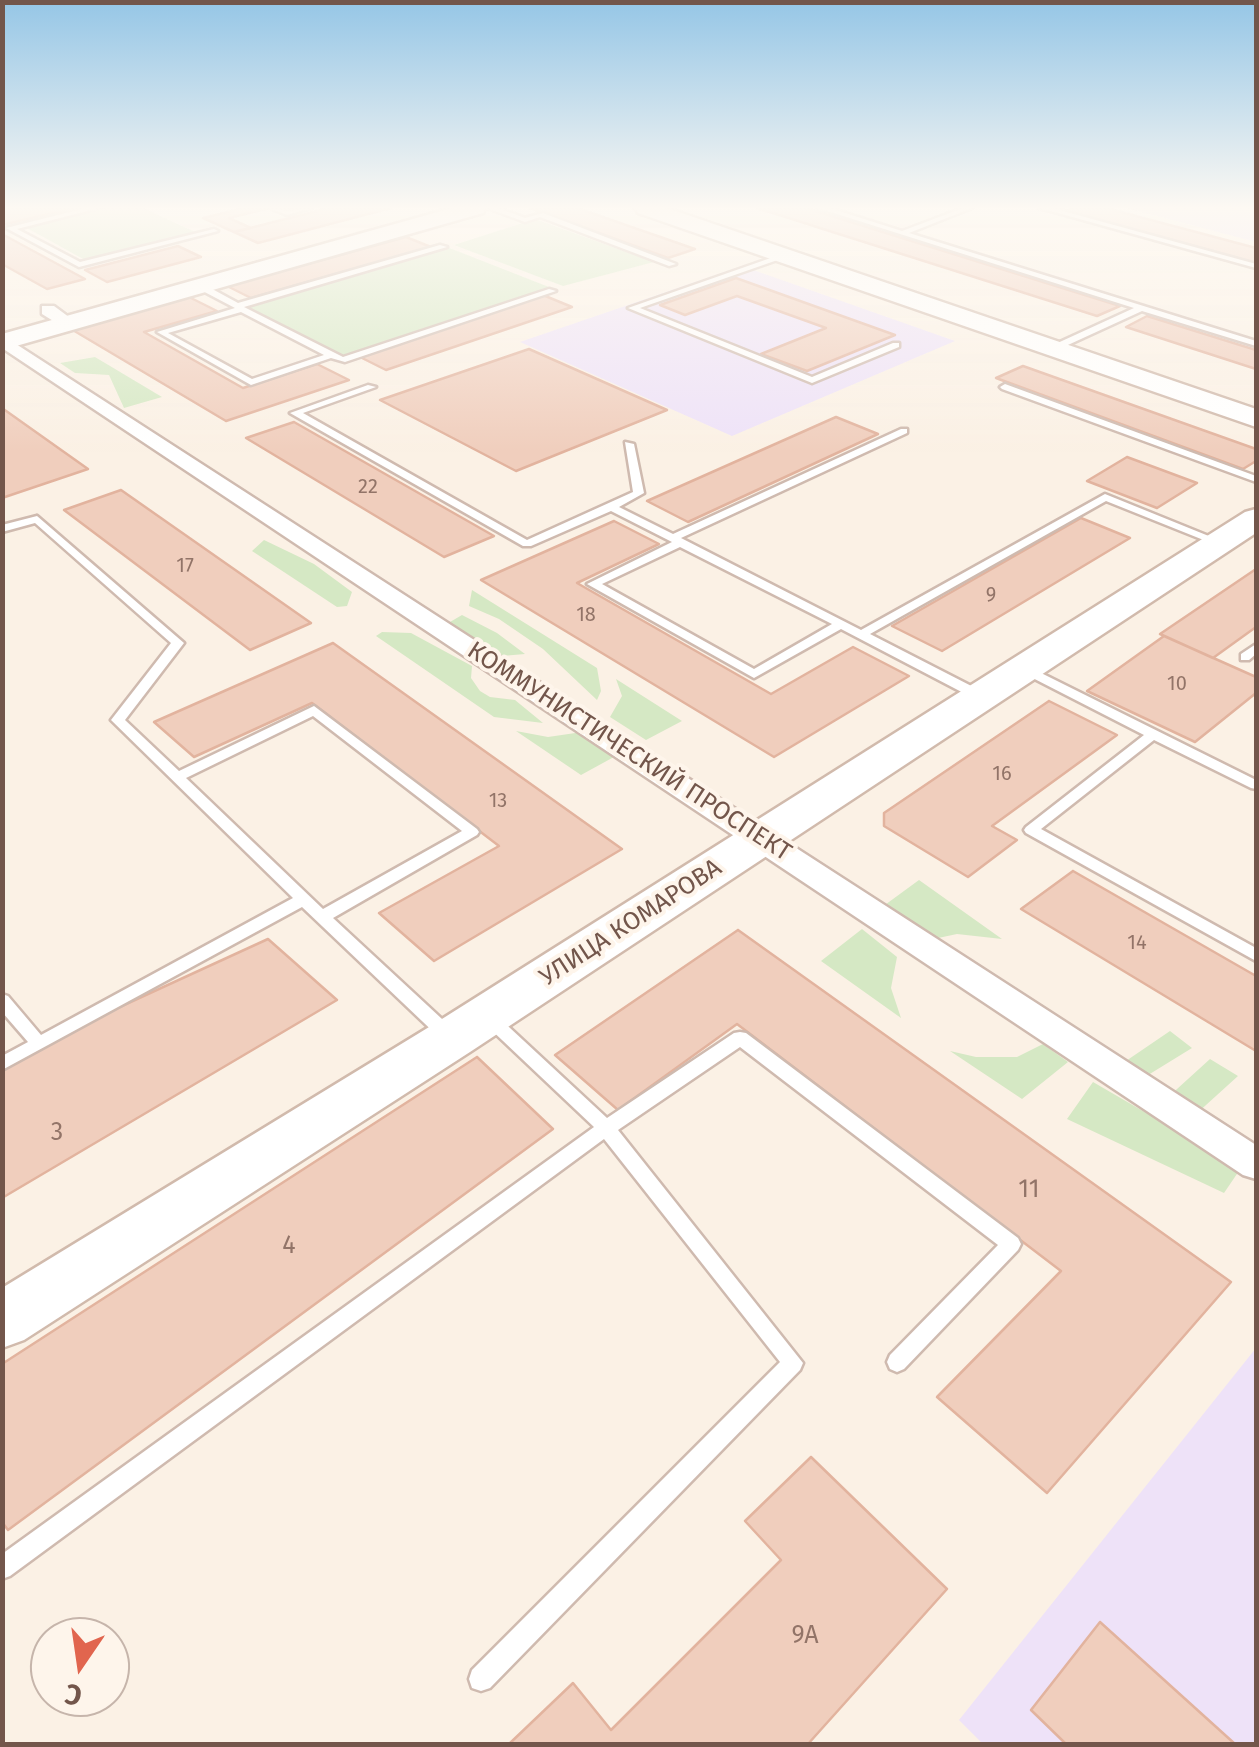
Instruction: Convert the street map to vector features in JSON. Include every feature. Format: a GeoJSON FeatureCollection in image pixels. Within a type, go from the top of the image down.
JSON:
{"type":"FeatureCollection","features":[{"type":"Feature","properties":{"kind":"street"},"geometry":{"type":"LineString","coordinates":[[3,341],[58,316],[145,290]]}},
{"type":"Feature","properties":{"kind":"street"},"geometry":{"type":"LineString","coordinates":[[2,322],[58,316],[183,290]]}},
{"type":"Feature","properties":{"kind":"street"},"geometry":{"type":"LineString","coordinates":[[884,290],[1256,418]]}},
{"type":"Feature","properties":{"kind":"street","name":"КОММУНИСТИЧЕСКИЙ ПРОСПЕКТ"},"geometry":{"type":"LineString","coordinates":[[3,341],[1256,1164]]}},
{"type":"Feature","properties":{"kind":"street","name":"УЛИЦА КОМАРОВА"},"geometry":{"type":"LineString","coordinates":[[2,1321],[469,1027],[1238,531]]}},
{"type":"Feature","properties":{"kind":"lane"},"geometry":{"type":"LineString","coordinates":[[207,290],[342,360],[552,291]]}},
{"type":"Feature","properties":{"kind":"lane"},"geometry":{"type":"LineString","coordinates":[[299,290],[161,332],[251,382],[332,355]]}},
{"type":"Feature","properties":{"kind":"lane"},"geometry":{"type":"LineString","coordinates":[[687,290],[632,308],[812,380],[896,345]]}},
{"type":"Feature","properties":{"kind":"lane"},"geometry":{"type":"LineString","coordinates":[[1082,290],[1256,344]]}},
{"type":"Feature","properties":{"kind":"lane"},"geometry":{"type":"LineString","coordinates":[[1054,348],[1141,308]]}},
{"type":"Feature","properties":{"kind":"lane"},"geometry":{"type":"LineString","coordinates":[[371,387],[295,413],[526,544],[638,493],[629,444]]}},
{"type":"Feature","properties":{"kind":"lane"},"geometry":{"type":"LineString","coordinates":[[1004,387],[1256,479]]}},
{"type":"Feature","properties":{"kind":"lane"},"geometry":{"type":"LineString","coordinates":[[841,624],[754,674],[593,584],[904,432]]}},
{"type":"Feature","properties":{"kind":"lane"},"geometry":{"type":"LineString","coordinates":[[862,634],[1105,498],[1238,531]]}},
{"type":"Feature","properties":{"kind":"lane"},"geometry":{"type":"LineString","coordinates":[[611,506],[980,696]]}},
{"type":"Feature","properties":{"kind":"lane"},"geometry":{"type":"LineString","coordinates":[[2,530],[38,519],[178,642],[118,720],[322,916],[606,1128],[794,1363],[481,1679]]}},
{"type":"Feature","properties":{"kind":"lane"},"geometry":{"type":"LineString","coordinates":[[1023,668],[1256,784]]}},
{"type":"Feature","properties":{"kind":"lane"},"geometry":{"type":"LineString","coordinates":[[178,777],[314,710],[472,832],[322,916]]}},
{"type":"Feature","properties":{"kind":"lane"},"geometry":{"type":"LineString","coordinates":[[1153,734],[1030,830],[1256,956]]}},
{"type":"Feature","properties":{"kind":"lane"},"geometry":{"type":"LineString","coordinates":[[2,1064],[304,899]]}},
{"type":"Feature","properties":{"kind":"lane"},"geometry":{"type":"LineString","coordinates":[[2,1000],[39,1044]]}},
{"type":"Feature","properties":{"kind":"lane"},"geometry":{"type":"LineString","coordinates":[[2,1568],[606,1128],[740,1038],[1011,1244],[897,1362]]}},
{"type":"Feature","properties":{"kind":"shaded area"},"geometry":{"type":"Polygon","coordinates":[[[673,290],[809,290],[955,341],[732,436],[520,342],[673,290]]]}},
{"type":"Feature","properties":{"kind":"shaded area"},"geometry":{"type":"Polygon","coordinates":[[[1256,1348],[1256,1744],[983,1744],[959,1720],[1256,1348]]]}},
{"type":"Feature","properties":{"kind":"green space"},"geometry":{"type":"Polygon","coordinates":[[[300,290],[552,290],[341,358],[243,306],[300,290]]]}},
{"type":"Feature","properties":{"kind":"green space"},"geometry":{"type":"Polygon","coordinates":[[[95,357],[162,397],[124,408],[109,375],[75,373],[60,363],[95,357]]]}},
{"type":"Feature","properties":{"kind":"green space"},"geometry":{"type":"Polygon","coordinates":[[[264,540],[314,564],[352,592],[347,606],[337,607],[252,551],[264,540]]]}},
{"type":"Feature","properties":{"kind":"green space"},"geometry":{"type":"Polygon","coordinates":[[[472,590],[597,668],[601,691],[597,700],[543,649],[499,619],[469,606],[472,590]]]}},
{"type":"Feature","properties":{"kind":"green space"},"geometry":{"type":"Polygon","coordinates":[[[462,615],[497,633],[525,654],[490,657],[450,622],[462,615]]]}},
{"type":"Feature","properties":{"kind":"green space"},"geometry":{"type":"Polygon","coordinates":[[[382,632],[411,633],[472,666],[471,678],[480,691],[490,697],[515,700],[543,723],[494,717],[376,636],[382,632]]]}},
{"type":"Feature","properties":{"kind":"green space"},"geometry":{"type":"Polygon","coordinates":[[[616,679],[682,721],[646,740],[610,717],[622,696],[616,679]]]}},
{"type":"Feature","properties":{"kind":"green space"},"geometry":{"type":"Polygon","coordinates":[[[516,731],[548,737],[589,731],[623,752],[581,775],[516,731]]]}},
{"type":"Feature","properties":{"kind":"green space"},"geometry":{"type":"Polygon","coordinates":[[[919,880],[1002,939],[957,934],[924,941],[878,910],[919,880]]]}},
{"type":"Feature","properties":{"kind":"green space"},"geometry":{"type":"Polygon","coordinates":[[[862,929],[897,957],[891,988],[901,1018],[821,961],[862,929]]]}},
{"type":"Feature","properties":{"kind":"green space"},"geometry":{"type":"Polygon","coordinates":[[[1170,1031],[1192,1048],[1140,1080],[1123,1063],[1170,1031]]]}},
{"type":"Feature","properties":{"kind":"green space"},"geometry":{"type":"Polygon","coordinates":[[[1043,1044],[1068,1062],[1022,1099],[950,1051],[976,1057],[1017,1057],[1043,1044]]]}},
{"type":"Feature","properties":{"kind":"green space"},"geometry":{"type":"Polygon","coordinates":[[[1210,1059],[1238,1076],[1195,1115],[1166,1099],[1210,1059]]]}},
{"type":"Feature","properties":{"kind":"green space"},"geometry":{"type":"Polygon","coordinates":[[[1093,1082],[1241,1168],[1224,1193],[1067,1119],[1093,1082]]]}},
{"type":"Feature","properties":{"kind":"building"},"geometry":{"type":"Polygon","coordinates":[[[234,290],[281,290],[251,298],[234,290]]]}},
{"type":"Feature","properties":{"kind":"building"},"geometry":{"type":"Polygon","coordinates":[[[704,290],[768,290],[895,335],[807,371],[761,354],[826,328],[737,296],[685,315],[660,305],[704,290]]]}},
{"type":"Feature","properties":{"kind":"building"},"geometry":{"type":"Polygon","coordinates":[[[1014,290],[1067,290],[1120,306],[1097,316],[1014,290]]]}},
{"type":"Feature","properties":{"kind":"building"},"geometry":{"type":"Polygon","coordinates":[[[543,295],[572,307],[386,370],[358,356],[543,295]]]}},
{"type":"Feature","properties":{"kind":"building"},"geometry":{"type":"Polygon","coordinates":[[[189,297],[217,311],[144,332],[243,388],[317,364],[349,380],[226,421],[71,329],[189,297]]]}},
{"type":"Feature","properties":{"kind":"building"},"geometry":{"type":"Polygon","coordinates":[[[1147,316],[1256,350],[1256,369],[1126,327],[1147,316]]]}},
{"type":"Feature","properties":{"kind":"building"},"geometry":{"type":"Polygon","coordinates":[[[529,349],[667,410],[516,471],[380,400],[529,349]]]}},
{"type":"Feature","properties":{"kind":"building"},"geometry":{"type":"Polygon","coordinates":[[[1023,366],[1256,449],[1256,461],[1243,469],[996,378],[1023,366]]]}},
{"type":"Feature","properties":{"kind":"building"},"geometry":{"type":"Polygon","coordinates":[[[2,408],[88,469],[2,498],[2,408]]]}},
{"type":"Feature","properties":{"kind":"building"},"geometry":{"type":"Polygon","coordinates":[[[836,417],[878,434],[688,522],[647,501],[836,417]]]}},
{"type":"Feature","properties":{"kind":"building"},"geometry":{"type":"Polygon","coordinates":[[[294,422],[494,536],[444,557],[246,438],[294,422]]]}},
{"type":"Feature","properties":{"kind":"building"},"geometry":{"type":"Polygon","coordinates":[[[1127,457],[1197,483],[1157,508],[1087,481],[1127,457]]]}},
{"type":"Feature","properties":{"kind":"building"},"geometry":{"type":"Polygon","coordinates":[[[121,490],[311,623],[250,650],[64,510],[121,490]]]}},
{"type":"Feature","properties":{"kind":"building"},"geometry":{"type":"Polygon","coordinates":[[[1081,518],[1130,538],[942,651],[892,626],[1081,518]]]}},
{"type":"Feature","properties":{"kind":"building"},"geometry":{"type":"Polygon","coordinates":[[[614,521],[659,544],[577,583],[771,694],[853,647],[909,676],[774,757],[481,580],[614,521]]]}},
{"type":"Feature","properties":{"kind":"building"},"geometry":{"type":"Polygon","coordinates":[[[1256,569],[1256,627],[1213,658],[1160,634],[1256,569]]]}},
{"type":"Feature","properties":{"kind":"building"},"geometry":{"type":"Polygon","coordinates":[[[1164,636],[1256,677],[1256,693],[1195,742],[1087,691],[1164,636]]]}},
{"type":"Feature","properties":{"kind":"building"},"geometry":{"type":"Polygon","coordinates":[[[333,643],[622,849],[434,961],[379,913],[499,846],[312,703],[194,757],[154,722],[333,643]]]}},
{"type":"Feature","properties":{"kind":"building"},"geometry":{"type":"Polygon","coordinates":[[[1049,701],[1117,735],[992,826],[1017,840],[968,877],[884,826],[884,813],[1049,701]]]}},
{"type":"Feature","properties":{"kind":"building"},"geometry":{"type":"Polygon","coordinates":[[[1073,871],[1256,976],[1256,1051],[1021,909],[1073,871]]]}},
{"type":"Feature","properties":{"kind":"building"},"geometry":{"type":"Polygon","coordinates":[[[738,930],[1231,1282],[1047,1493],[937,1397],[1061,1271],[737,1024],[618,1110],[555,1055],[738,930]]]}},
{"type":"Feature","properties":{"kind":"building"},"geometry":{"type":"Polygon","coordinates":[[[268,939],[337,1000],[2,1198],[2,1068],[39,1044],[268,939]]]}},
{"type":"Feature","properties":{"kind":"building"},"geometry":{"type":"Polygon","coordinates":[[[477,1057],[553,1129],[8,1530],[2,1522],[2,1364],[477,1057]]]}},
{"type":"Feature","properties":{"kind":"building"},"geometry":{"type":"Polygon","coordinates":[[[811,1457],[947,1589],[808,1744],[509,1744],[573,1683],[611,1730],[781,1560],[745,1521],[811,1457]]]}},
{"type":"Feature","properties":{"kind":"building"},"geometry":{"type":"Polygon","coordinates":[[[1100,1622],[1235,1744],[1066,1744],[1031,1710],[1100,1622]]]}}]}
